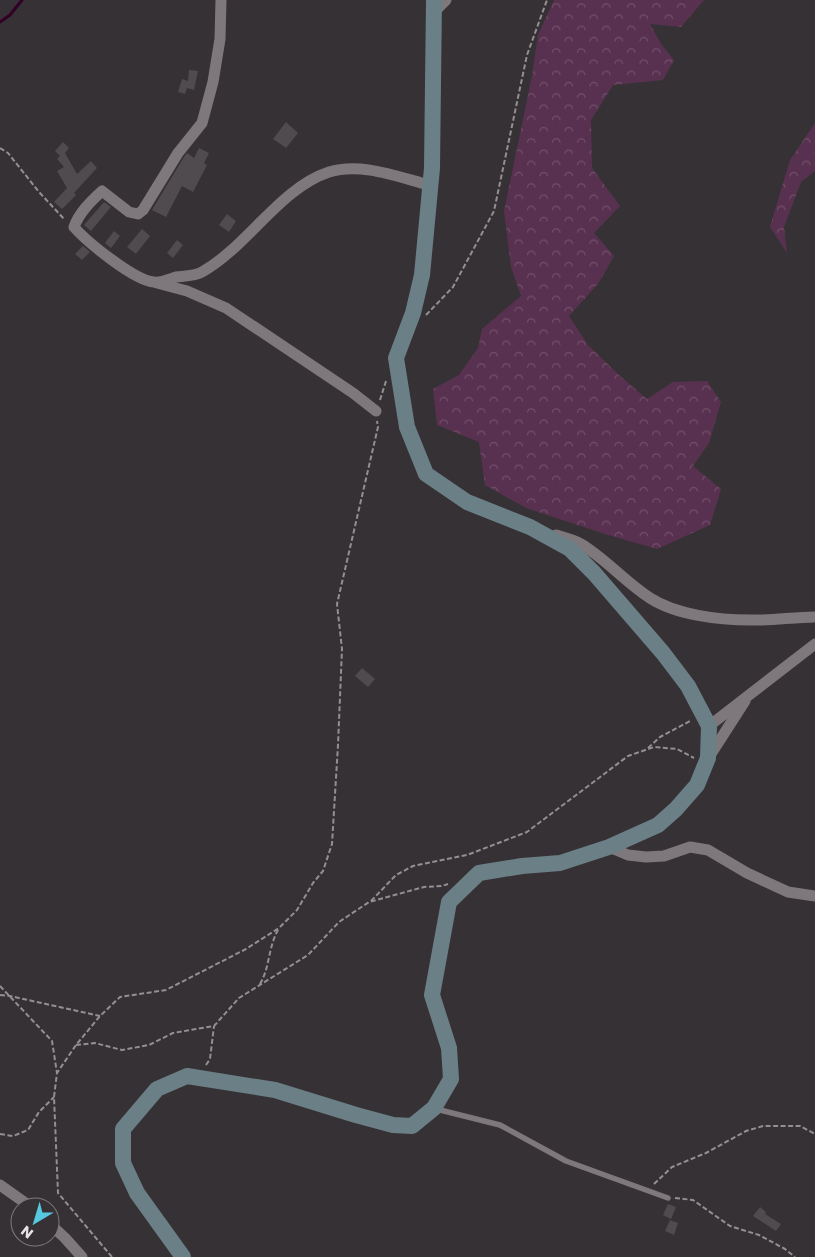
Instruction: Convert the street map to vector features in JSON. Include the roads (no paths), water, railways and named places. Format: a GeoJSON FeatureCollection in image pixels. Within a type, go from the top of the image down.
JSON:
{"type":"FeatureCollection","features":[{"type":"Feature","properties":{"kind":"street"},"geometry":{"type":"LineString","coordinates":[[221,0],[220,39],[213,82],[202,124],[178,153],[143,210],[138,214],[129,212],[102,191],[77,218],[74,227],[89,242],[137,277],[187,292],[226,308],[353,393],[376,411]]}},
{"type":"Feature","properties":{"kind":"street"},"geometry":{"type":"LineString","coordinates":[[446,0],[434,6],[432,168],[422,275],[413,312],[396,358],[407,427],[426,474],[467,502],[530,527],[579,542],[652,600],[680,611],[700,616],[749,620],[815,617]]}},
{"type":"Feature","properties":{"kind":"street"},"geometry":{"type":"LineString","coordinates":[[154,282],[200,274],[231,250],[308,181],[330,171],[360,168],[429,185]]}},
{"type":"Feature","properties":{"kind":"street"},"geometry":{"type":"LineString","coordinates":[[530,527],[570,549],[663,653],[688,686],[706,720],[708,758]]}},
{"type":"Feature","properties":{"kind":"street"},"geometry":{"type":"LineString","coordinates":[[706,720],[750,694],[815,644]]}},
{"type":"Feature","properties":{"kind":"street"},"geometry":{"type":"LineString","coordinates":[[183,1257],[137,1193],[123,1163],[123,1129],[157,1089],[186,1076],[275,1090],[356,1116],[393,1125],[412,1126],[434,1108],[451,1079],[449,1048],[432,995],[449,902],[479,873],[522,866],[560,863],[609,847],[658,825],[676,809],[697,785],[708,758],[750,694]]}},
{"type":"Feature","properties":{"kind":"street"},"geometry":{"type":"LineString","coordinates":[[609,847],[628,855],[646,857],[664,856],[690,848],[708,850],[747,873],[788,892],[815,896]]}},
{"type":"Feature","properties":{"kind":"street"},"geometry":{"type":"LineString","coordinates":[[0,1185],[17,1197]]}},
{"type":"Feature","properties":{"kind":"street"},"geometry":{"type":"LineString","coordinates":[[60,1233],[82,1257]]}},
{"type":"Feature","properties":{"kind":"lane"},"geometry":{"type":"LineString","coordinates":[[434,1108],[500,1125],[566,1161],[668,1198]]}},
{"type":"Feature","properties":{"kind":"waterway"},"geometry":{"type":"LineString","coordinates":[[0,22],[10,15],[22,0]]}}]}
